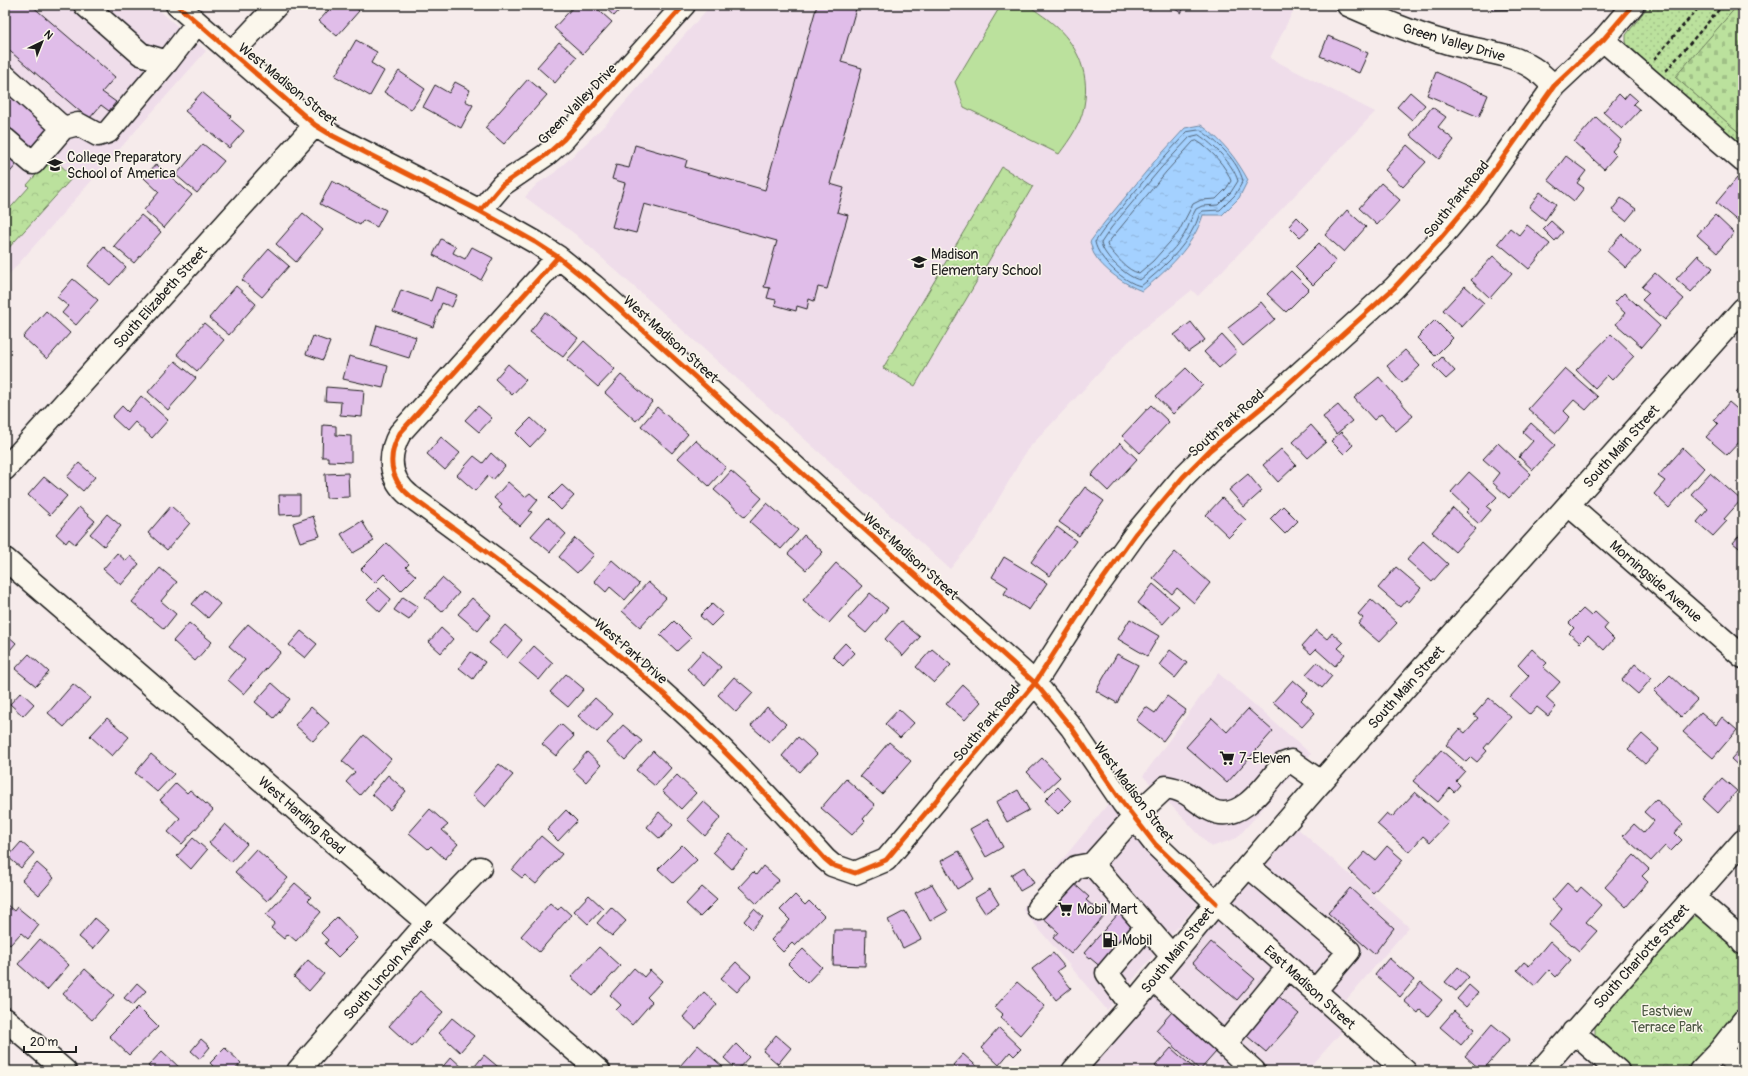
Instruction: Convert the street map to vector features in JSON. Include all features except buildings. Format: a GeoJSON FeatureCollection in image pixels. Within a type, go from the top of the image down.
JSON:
{"type":"FeatureCollection","features":[{"type":"Feature","properties":{"kind":"street"},"geometry":{"type":"LineString","coordinates":[[85,5],[141,54],[167,62]]}},
{"type":"Feature","properties":{"kind":"street","name":"West Madison Street"},"geometry":{"type":"LineString","coordinates":[[177,5],[315,125],[333,136],[480,210],[558,257],[594,286],[1035,683],[1071,727],[1134,817],[1155,844],[1216,903]]}},
{"type":"Feature","properties":{"kind":"street"},"geometry":{"type":"LineString","coordinates":[[232,53],[277,5]]}},
{"type":"Feature","properties":{"kind":"street","name":"Green Valley Drive"},"geometry":{"type":"LineString","coordinates":[[480,210],[502,185],[546,155],[563,140],[684,5]]}},
{"type":"Feature","properties":{"kind":"street","name":"Green Valley Drive"},"geometry":{"type":"LineString","coordinates":[[1348,5],[1393,25],[1446,43],[1502,55],[1519,61],[1533,68],[1554,86]]}},
{"type":"Feature","properties":{"kind":"street","name":"South Park Road"},"geometry":{"type":"LineString","coordinates":[[855,873],[886,860],[1035,683],[1090,598],[1136,533],[1158,506],[1210,450],[1267,403],[1394,288],[1438,241],[1485,184],[1554,86],[1602,40],[1632,5]]}},
{"type":"Feature","properties":{"kind":"street"},"geometry":{"type":"LineString","coordinates":[[5,139],[33,163],[63,128],[78,124],[98,135],[108,132],[167,62],[197,22]]}},
{"type":"Feature","properties":{"kind":"street"},"geometry":{"type":"LineString","coordinates":[[1602,40],[1743,161]]}},
{"type":"Feature","properties":{"kind":"street"},"geometry":{"type":"LineString","coordinates":[[5,76],[63,128]]}},
{"type":"Feature","properties":{"kind":"street","name":"South Elizabeth Street"},"geometry":{"type":"LineString","coordinates":[[5,469],[315,125]]}},
{"type":"Feature","properties":{"kind":"street","name":"West Park Drive"},"geometry":{"type":"LineString","coordinates":[[558,257],[400,433],[396,440],[391,463],[396,481],[401,489],[532,584],[650,682],[765,792],[832,865],[855,873]]}},
{"type":"Feature","properties":{"kind":"street","name":"South Main Street"},"geometry":{"type":"LineString","coordinates":[[1073,1071],[1321,782],[1743,309]]}},
{"type":"Feature","properties":{"kind":"street","name":"Morningside Avenue"},"geometry":{"type":"LineString","coordinates":[[1569,505],[1743,657]]}},
{"type":"Feature","properties":{"kind":"street","name":"West Harding Road"},"geometry":{"type":"LineString","coordinates":[[5,559],[599,1071]]}},
{"type":"Feature","properties":{"kind":"street"},"geometry":{"type":"LineString","coordinates":[[1038,908],[1076,867],[1092,864],[1134,817],[1166,787],[1179,789],[1190,794],[1212,810],[1224,813],[1238,810],[1246,805],[1283,764],[1291,761],[1321,782]]}},
{"type":"Feature","properties":{"kind":"street","name":"South Charlotte Street"},"geometry":{"type":"LineString","coordinates":[[1540,1071],[1743,841]]}},
{"type":"Feature","properties":{"kind":"street"},"geometry":{"type":"LineString","coordinates":[[1092,864],[1172,956]]}},
{"type":"Feature","properties":{"kind":"street"},"geometry":{"type":"LineString","coordinates":[[1248,866],[1349,951],[1315,991]]}},
{"type":"Feature","properties":{"kind":"street","name":"South Lincoln Avenue"},"geometry":{"type":"LineString","coordinates":[[298,1071],[427,923],[480,868]]}},
{"type":"Feature","properties":{"kind":"street"},"geometry":{"type":"LineString","coordinates":[[1693,897],[1738,936],[1743,943]]}},
{"type":"Feature","properties":{"kind":"street","name":"East Madison Street"},"geometry":{"type":"LineString","coordinates":[[1216,903],[1406,1071]]}},
{"type":"Feature","properties":{"kind":"street"},"geometry":{"type":"LineString","coordinates":[[1131,1005],[1107,972],[1146,927]]}},
{"type":"Feature","properties":{"kind":"street"},"geometry":{"type":"LineString","coordinates":[[1225,1044],[1288,967]]}},
{"type":"Feature","properties":{"kind":"street"},"geometry":{"type":"LineString","coordinates":[[1153,979],[1254,1071]]}},
{"type":"Feature","properties":{"kind":"street"},"geometry":{"type":"LineString","coordinates":[[5,1019],[65,1071]]}},
{"type":"Feature","properties":{"kind":"street"},"geometry":{"type":"LineString","coordinates":[[1700,1071],[1720,1050],[1743,1021]]}},
{"type":"Feature","properties":{"kind":"street"},"geometry":{"type":"LineString","coordinates":[[1573,1032],[1618,1071]]}},
{"type":"Feature","properties":{"kind":"street"},"geometry":{"type":"LineString","coordinates":[[1720,1050],[1743,1070]]}},
{"type":"Feature","properties":{"kind":"path"},"geometry":{"type":"LineString","coordinates":[[1648,79],[1701,5]]}},
{"type":"Feature","properties":{"kind":"path"},"geometry":{"type":"LineString","coordinates":[[1648,79],[1723,5]]}},
{"type":"Feature","properties":{"kind":"shaded area","name":"College Preparatory School of America"},"geometry":{"type":"Polygon","coordinates":[[[5,5],[153,5],[206,51],[5,279],[5,5]]]}},
{"type":"Feature","properties":{"kind":"shaded area","name":"Madison Elementary School"},"geometry":{"type":"Polygon","coordinates":[[[711,5],[1296,5],[1270,58],[1375,112],[1198,296],[1192,290],[1129,341],[1027,450],[977,536],[950,569],[575,234],[525,197],[537,184],[554,173],[607,123],[711,5]]]}},
{"type":"Feature","properties":{"kind":"shaded area"},"geometry":{"type":"Polygon","coordinates":[[[1218,673],[1311,754],[1237,838],[1211,847],[1143,776],[1218,673]]]}},
{"type":"Feature","properties":{"kind":"shaded area"},"geometry":{"type":"Polygon","coordinates":[[[1112,799],[1200,901],[1107,1010],[1022,909],[1112,799]]]}},
{"type":"Feature","properties":{"kind":"shaded area"},"geometry":{"type":"Polygon","coordinates":[[[1296,827],[1409,927],[1340,1007],[1225,905],[1296,827]]]}},
{"type":"Feature","properties":{"kind":"shaded area"},"geometry":{"type":"Polygon","coordinates":[[[1215,918],[1345,1028],[1307,1071],[1081,1071],[1215,918]]]}},
{"type":"Feature","properties":{"kind":"green space"},"geometry":{"type":"Polygon","coordinates":[[[1022,4],[1033,9],[1056,26],[1065,35],[1078,56],[1085,80],[1086,92],[1083,113],[1071,137],[1059,154],[964,107],[955,82],[1001,5],[1022,4]]]}},
{"type":"Feature","properties":{"kind":"green space"},"geometry":{"type":"Polygon","coordinates":[[[1649,5],[1738,5],[1676,77],[1743,136],[1743,150],[1630,51],[1626,42],[1626,35],[1649,5]]]}},
{"type":"Feature","properties":{"kind":"green space"},"geometry":{"type":"Polygon","coordinates":[[[1738,5],[1743,5],[1743,136],[1675,77],[1738,5]]]}},
{"type":"Feature","properties":{"kind":"green space"},"geometry":{"type":"Polygon","coordinates":[[[52,157],[73,177],[5,252],[5,214],[29,187],[27,185],[52,157]]]}},
{"type":"Feature","properties":{"kind":"green space"},"geometry":{"type":"Polygon","coordinates":[[[1002,167],[1033,186],[915,386],[883,368],[1002,167]]]}},
{"type":"Feature","properties":{"kind":"green space","name":"Eastview Terrace Park"},"geometry":{"type":"Polygon","coordinates":[[[1695,916],[1701,916],[1736,944],[1743,955],[1743,1007],[1738,1015],[1697,1062],[1685,1071],[1628,1071],[1595,1040],[1595,1027],[1600,1019],[1682,926],[1695,916]]]}},
{"type":"Feature","properties":{"kind":"water"},"geometry":{"type":"Polygon","coordinates":[[[1201,125],[1216,137],[1228,150],[1239,164],[1248,180],[1239,198],[1222,215],[1203,215],[1199,227],[1186,248],[1161,275],[1142,291],[1122,281],[1103,266],[1094,254],[1090,242],[1154,162],[1185,128],[1201,125]]]}},
{"type":"Feature","properties":{"kind":"cycle path"},"geometry":{"type":"LineString","coordinates":[[177,5],[315,125],[333,136],[480,211],[535,242],[558,257],[594,286],[1035,683],[1071,727],[1123,803],[1155,844],[1216,903]]}},
{"type":"Feature","properties":{"kind":"cycle path"},"geometry":{"type":"LineString","coordinates":[[480,211],[502,185],[546,155],[563,140],[684,5]]}},
{"type":"Feature","properties":{"kind":"cycle path"},"geometry":{"type":"LineString","coordinates":[[558,257],[400,433],[393,450],[392,467],[394,475],[403,489],[410,496],[562,609],[649,681],[718,745],[825,859],[832,865],[855,873],[886,860],[1035,683],[1090,597],[1136,533],[1183,477],[1210,450],[1267,403],[1394,288],[1438,241],[1476,196],[1554,86],[1603,40],[1633,5]]}},
{"type":"Feature","properties":{"kind":"place","name":"College Preparatory School of America"},"geometry":{"type":"Point","coordinates":[55,165]}},
{"type":"Feature","properties":{"kind":"place","name":"Madison Elementary School"},"geometry":{"type":"Point","coordinates":[919,262]}},
{"type":"Feature","properties":{"kind":"place","name":"7-Eleven"},"geometry":{"type":"Point","coordinates":[1227,758]}},
{"type":"Feature","properties":{"kind":"place","name":"Mobil Mart"},"geometry":{"type":"Point","coordinates":[1065,909]}},
{"type":"Feature","properties":{"kind":"place","name":"Mobil"},"geometry":{"type":"Point","coordinates":[1110,940]}}]}
